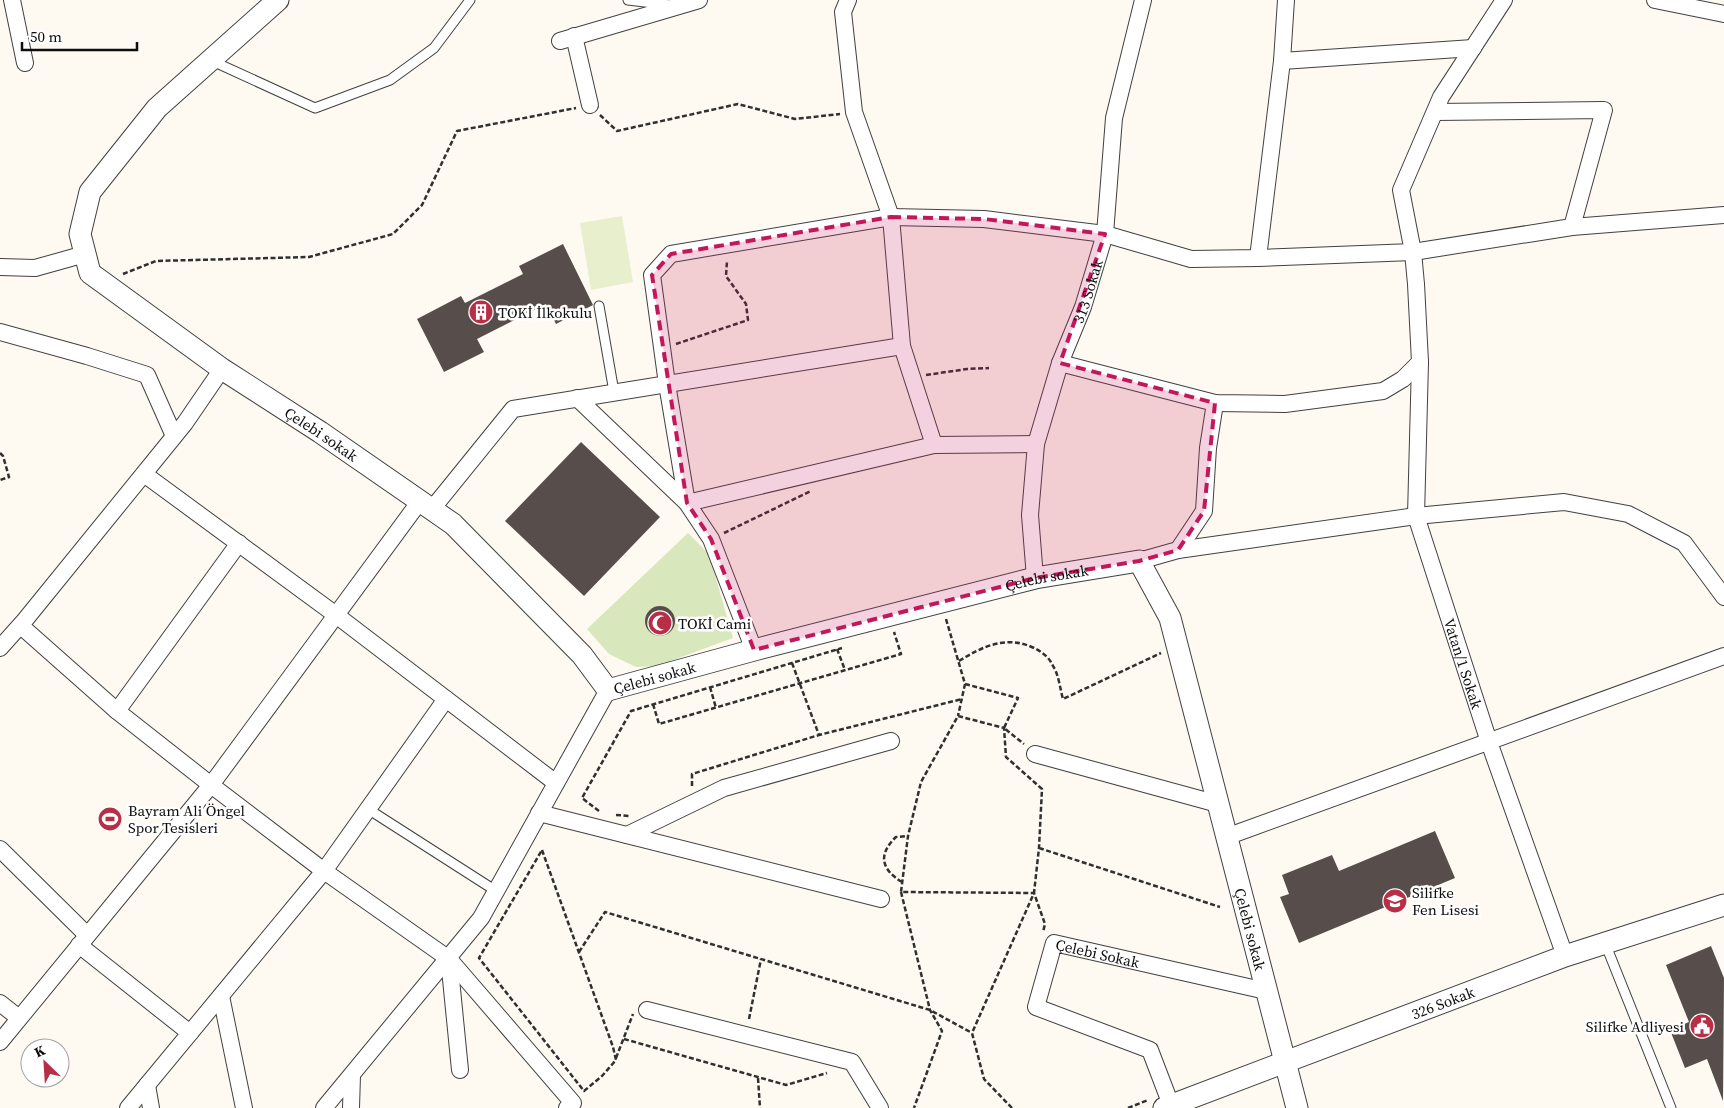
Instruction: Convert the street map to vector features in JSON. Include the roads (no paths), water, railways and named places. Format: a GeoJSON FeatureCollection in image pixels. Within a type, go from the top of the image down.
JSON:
{"type":"FeatureCollection","features":[{"type":"Feature","properties":{"kind":"street"},"geometry":{"type":"LineString","coordinates":[[12,0],[25,64]]}},
{"type":"Feature","properties":{"kind":"street","name":"Çelebi sokak"},"geometry":{"type":"LineString","coordinates":[[278,0],[157,108],[90,192],[80,234],[90,273],[222,369],[320,432],[453,524],[582,655],[608,690],[754,650],[1035,578],[1139,561],[1170,618],[1297,1108]]}},
{"type":"Feature","properties":{"kind":"street"},"geometry":{"type":"LineString","coordinates":[[590,105],[567,38],[699,0]]}},
{"type":"Feature","properties":{"kind":"street"},"geometry":{"type":"LineString","coordinates":[[848,0],[843,12],[854,112],[891,217],[902,346],[934,445]]}},
{"type":"Feature","properties":{"kind":"street","name":"313 Sokak"},"geometry":{"type":"LineString","coordinates":[[1035,578],[1030,515],[1036,444],[1060,363],[1083,307],[1105,234],[1114,118],[1144,0]]}},
{"type":"Feature","properties":{"kind":"street"},"geometry":{"type":"LineString","coordinates":[[1258,258],[1282,61],[1286,0]]}},
{"type":"Feature","properties":{"kind":"street","name":"Vatan/1 Sokak"},"geometry":{"type":"LineString","coordinates":[[1504,0],[1441,97],[1401,190],[1413,252],[1420,362],[1416,516],[1489,742],[1565,956]]}},
{"type":"Feature","properties":{"kind":"street"},"geometry":{"type":"LineString","coordinates":[[1656,0],[1724,14]]}},
{"type":"Feature","properties":{"kind":"street"},"geometry":{"type":"LineString","coordinates":[[1282,61],[1473,48]]}},
{"type":"Feature","properties":{"kind":"street"},"geometry":{"type":"LineString","coordinates":[[1434,112],[1604,110],[1572,227]]}},
{"type":"Feature","properties":{"kind":"street"},"geometry":{"type":"LineString","coordinates":[[687,503],[667,384],[652,275],[671,254],[891,217],[984,219],[1105,234],[1191,259],[1413,252],[1572,227],[1724,215]]}},
{"type":"Feature","properties":{"kind":"street"},"geometry":{"type":"LineString","coordinates":[[0,267],[34,268],[85,254]]}},
{"type":"Feature","properties":{"kind":"street"},"geometry":{"type":"LineString","coordinates":[[0,332],[147,375],[174,436]]}},
{"type":"Feature","properties":{"kind":"street"},"geometry":{"type":"LineString","coordinates":[[0,1042],[211,785],[336,615],[426,505],[513,409],[902,346]]}},
{"type":"Feature","properties":{"kind":"street"},"geometry":{"type":"LineString","coordinates":[[1060,363],[1215,403],[1285,404],[1383,391],[1403,379],[1420,362]]}},
{"type":"Feature","properties":{"kind":"street"},"geometry":{"type":"LineString","coordinates":[[0,648],[21,626],[144,474],[222,369]]}},
{"type":"Feature","properties":{"kind":"street"},"geometry":{"type":"LineString","coordinates":[[577,398],[687,503],[711,539],[754,650]]}},
{"type":"Feature","properties":{"kind":"street"},"geometry":{"type":"LineString","coordinates":[[1178,550],[1204,511],[1208,448],[1215,403]]}},
{"type":"Feature","properties":{"kind":"street"},"geometry":{"type":"LineString","coordinates":[[687,503],[934,445],[1036,444]]}},
{"type":"Feature","properties":{"kind":"street"},"geometry":{"type":"LineString","coordinates":[[144,474],[336,615],[556,783]]}},
{"type":"Feature","properties":{"kind":"street"},"geometry":{"type":"LineString","coordinates":[[1139,561],[1178,550],[1416,516],[1564,502],[1628,514],[1684,543],[1724,597]]}},
{"type":"Feature","properties":{"kind":"street"},"geometry":{"type":"LineString","coordinates":[[117,711],[238,543]]}},
{"type":"Feature","properties":{"kind":"street"},"geometry":{"type":"LineString","coordinates":[[21,626],[117,711],[211,785],[324,871],[448,959],[573,1106]]}},
{"type":"Feature","properties":{"kind":"street"},"geometry":{"type":"LineString","coordinates":[[1226,837],[1724,656]]}},
{"type":"Feature","properties":{"kind":"street"},"geometry":{"type":"LineString","coordinates":[[324,1108],[481,918],[608,690]]}},
{"type":"Feature","properties":{"kind":"street"},"geometry":{"type":"LineString","coordinates":[[128,1108],[324,871],[446,699]]}},
{"type":"Feature","properties":{"kind":"street"},"geometry":{"type":"LineString","coordinates":[[628,835],[724,788],[891,742]]}},
{"type":"Feature","properties":{"kind":"street"},"geometry":{"type":"LineString","coordinates":[[1035,754],[1218,804]]}},
{"type":"Feature","properties":{"kind":"street"},"geometry":{"type":"LineString","coordinates":[[539,813],[881,898]]}},
{"type":"Feature","properties":{"kind":"street"},"geometry":{"type":"LineString","coordinates":[[0,849],[83,940],[190,1033]]}},
{"type":"Feature","properties":{"kind":"street","name":"326 Sokak"},"geometry":{"type":"LineString","coordinates":[[1168,1107],[1565,956],[1724,905]]}},
{"type":"Feature","properties":{"kind":"street","name":"Çelebi Sokak"},"geometry":{"type":"LineString","coordinates":[[1168,1107],[1150,1050],[1036,1007],[1054,943],[1266,991]]}},
{"type":"Feature","properties":{"kind":"street"},"geometry":{"type":"LineString","coordinates":[[448,959],[460,1070]]}},
{"type":"Feature","properties":{"kind":"street"},"geometry":{"type":"LineString","coordinates":[[221,996],[244,1108]]}},
{"type":"Feature","properties":{"kind":"street"},"geometry":{"type":"LineString","coordinates":[[0,1003],[19,1018]]}},
{"type":"Feature","properties":{"kind":"street"},"geometry":{"type":"LineString","coordinates":[[647,1010],[852,1062],[880,1108]]}},
{"type":"Feature","properties":{"kind":"street"},"geometry":{"type":"LineString","coordinates":[[351,1108],[352,1075]]}},
{"type":"Feature","properties":{"kind":"street"},"geometry":{"type":"LineString","coordinates":[[147,1085],[151,1108]]}},
{"type":"Feature","properties":{"kind":"lane"},"geometry":{"type":"LineString","coordinates":[[210,60],[315,108],[390,80],[434,48],[470,0]]}},
{"type":"Feature","properties":{"kind":"lane"},"geometry":{"type":"LineString","coordinates":[[628,0],[680,6]]}},
{"type":"Feature","properties":{"kind":"lane"},"geometry":{"type":"LineString","coordinates":[[599,306],[614,392]]}},
{"type":"Feature","properties":{"kind":"lane"},"geometry":{"type":"LineString","coordinates":[[368,809],[496,891]]}},
{"type":"Feature","properties":{"kind":"lane"},"geometry":{"type":"LineString","coordinates":[[1605,943],[1672,1108]]}},
{"type":"Feature","properties":{"kind":"place","name":"TOKİ İlkokulu"},"geometry":{"type":"Point","coordinates":[481,312]}},
{"type":"Feature","properties":{"kind":"place","name":"TOKİ Cami"},"geometry":{"type":"Point","coordinates":[660,623]}},
{"type":"Feature","properties":{"kind":"place","name":"Bayram Ali Öngel Spor Tesisleri"},"geometry":{"type":"Point","coordinates":[110,819]}},
{"type":"Feature","properties":{"kind":"place","name":"Silifke Fen Lisesi"},"geometry":{"type":"Point","coordinates":[1395,901]}},
{"type":"Feature","properties":{"kind":"place","name":"Silifke Adliyesi"},"geometry":{"type":"Point","coordinates":[1702,1026]}}]}
